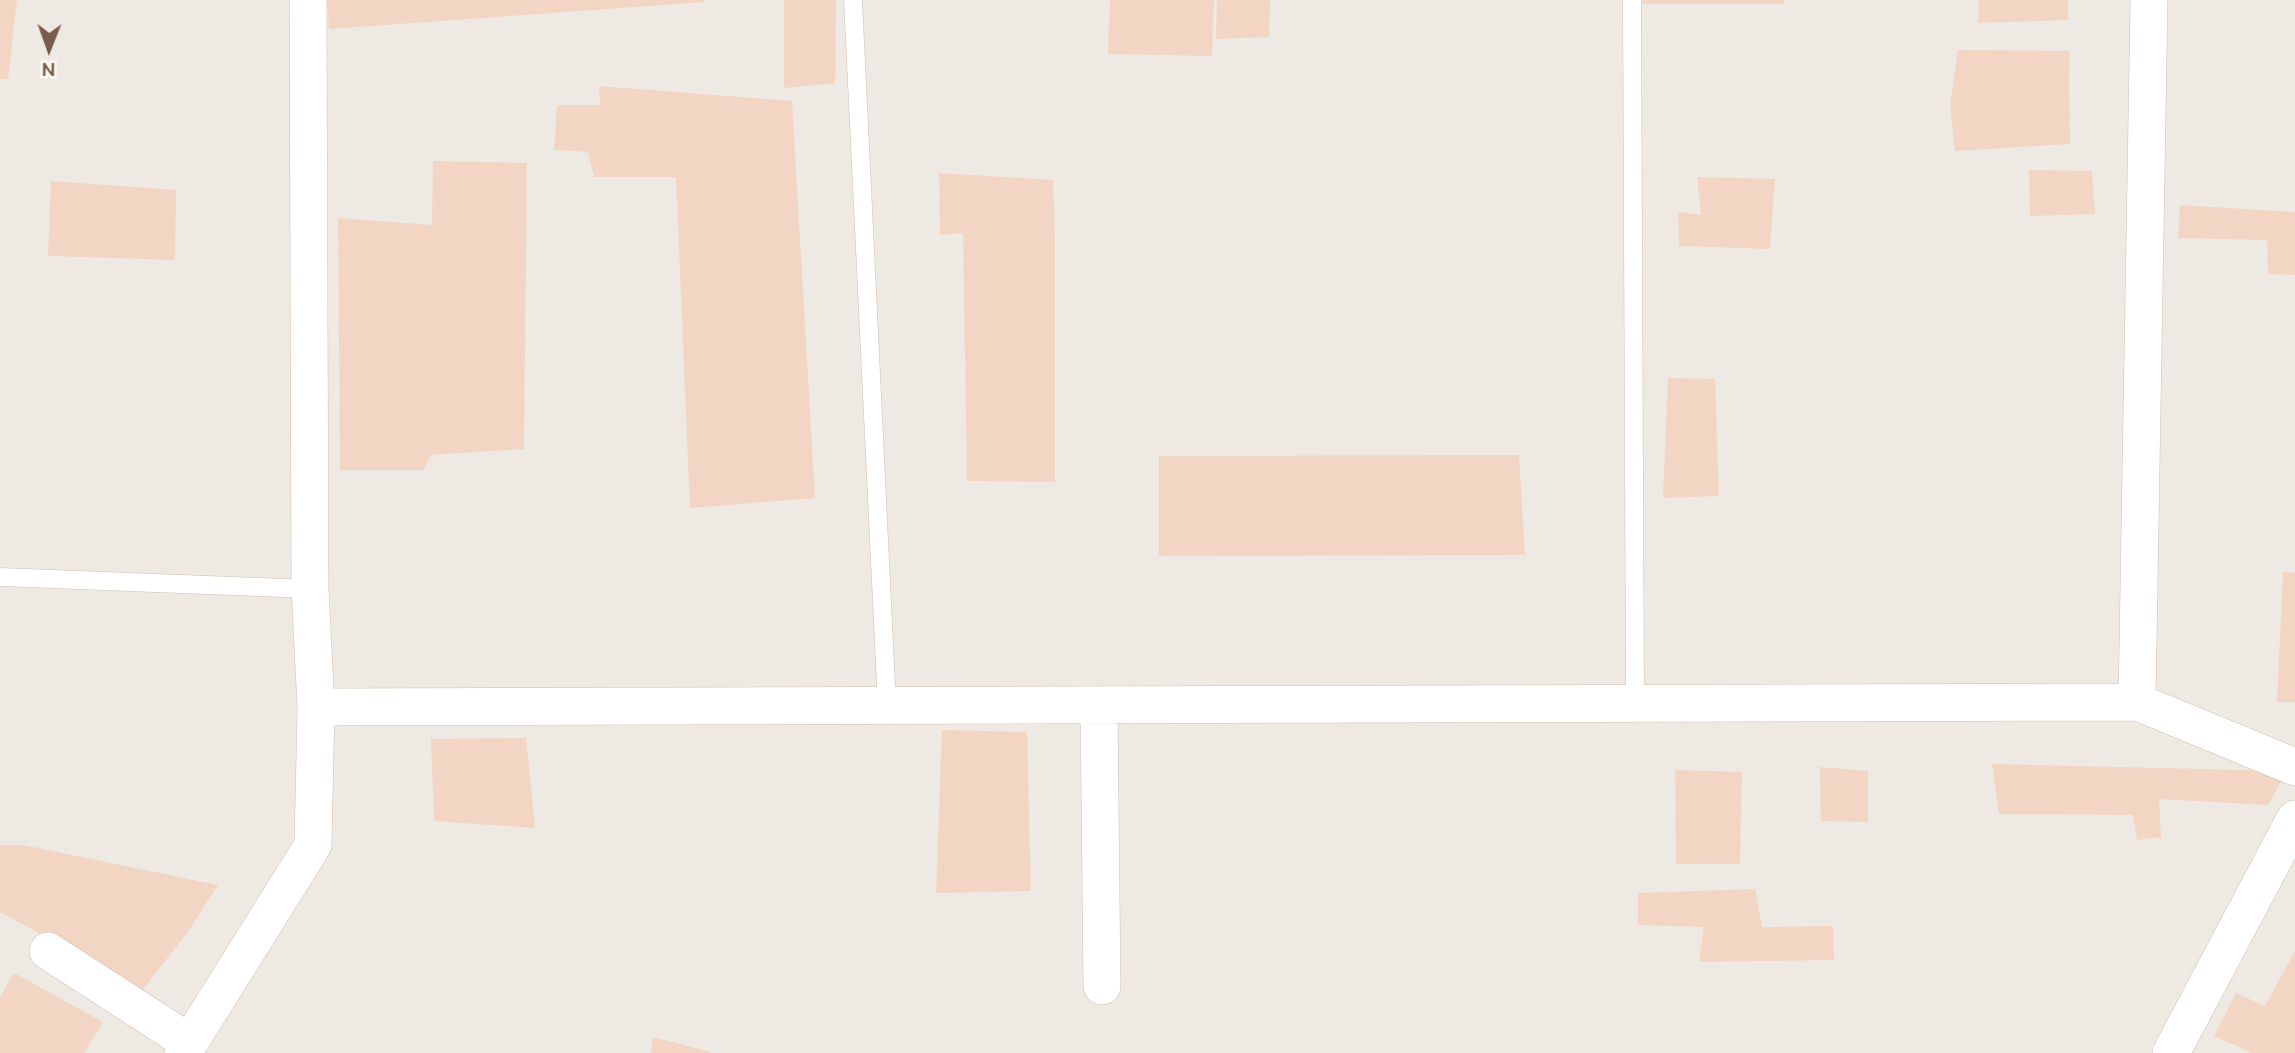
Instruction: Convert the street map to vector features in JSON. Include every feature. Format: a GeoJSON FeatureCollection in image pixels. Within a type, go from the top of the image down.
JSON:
{"type":"FeatureCollection","features":[{"type":"Feature","properties":{"kind":"street"},"geometry":{"type":"LineString","coordinates":[[48,951],[186,1048],[313,845],[316,707],[310,589],[308,0]]}},
{"type":"Feature","properties":{"kind":"street"},"geometry":{"type":"LineString","coordinates":[[2137,702],[2149,0]]}},
{"type":"Feature","properties":{"kind":"street"},"geometry":{"type":"LineString","coordinates":[[316,707],[2137,702],[2295,767]]}},
{"type":"Feature","properties":{"kind":"street"},"geometry":{"type":"LineString","coordinates":[[1098,705],[1102,986]]}},
{"type":"Feature","properties":{"kind":"street"},"geometry":{"type":"LineString","coordinates":[[2171,1053],[2295,819]]}},
{"type":"Feature","properties":{"kind":"lane"},"geometry":{"type":"LineString","coordinates":[[853,0],[887,706]]}},
{"type":"Feature","properties":{"kind":"lane"},"geometry":{"type":"LineString","coordinates":[[1632,0],[1635,703]]}},
{"type":"Feature","properties":{"kind":"lane"},"geometry":{"type":"LineString","coordinates":[[0,577],[310,589]]}},
{"type":"Feature","properties":{"kind":"shaded area"},"geometry":{"type":"Polygon","coordinates":[[[0,0],[2295,0],[2295,1053],[0,1053],[0,0]]]}},
{"type":"Feature","properties":{"kind":"building"},"geometry":{"type":"Polygon","coordinates":[[[0,0],[17,0],[8,79],[0,79],[0,0]]]}},
{"type":"Feature","properties":{"kind":"building"},"geometry":{"type":"Polygon","coordinates":[[[327,0],[705,0],[705,2],[329,29],[327,0]]]}},
{"type":"Feature","properties":{"kind":"building"},"geometry":{"type":"Polygon","coordinates":[[[784,0],[836,0],[835,83],[784,88],[784,0]]]}},
{"type":"Feature","properties":{"kind":"building"},"geometry":{"type":"Polygon","coordinates":[[[1110,0],[1214,0],[1212,56],[1108,54],[1110,0]]]}},
{"type":"Feature","properties":{"kind":"building"},"geometry":{"type":"Polygon","coordinates":[[[1217,0],[1270,0],[1269,37],[1216,39],[1217,0]]]}},
{"type":"Feature","properties":{"kind":"building"},"geometry":{"type":"Polygon","coordinates":[[[1643,0],[1784,0],[1784,4],[1643,4],[1643,0]]]}},
{"type":"Feature","properties":{"kind":"building"},"geometry":{"type":"Polygon","coordinates":[[[1979,0],[2068,0],[2068,20],[1978,23],[1979,0]]]}},
{"type":"Feature","properties":{"kind":"building"},"geometry":{"type":"Polygon","coordinates":[[[1958,50],[2069,51],[2070,144],[1955,151],[1950,105],[1958,50]]]}},
{"type":"Feature","properties":{"kind":"building"},"geometry":{"type":"Polygon","coordinates":[[[599,86],[792,101],[815,498],[690,508],[676,177],[594,177],[588,152],[554,150],[557,105],[600,105],[599,86]]]}},
{"type":"Feature","properties":{"kind":"building"},"geometry":{"type":"Polygon","coordinates":[[[433,161],[527,163],[524,449],[431,455],[423,470],[340,470],[338,218],[432,225],[433,161]]]}},
{"type":"Feature","properties":{"kind":"building"},"geometry":{"type":"Polygon","coordinates":[[[2029,170],[2092,171],[2095,214],[2030,216],[2029,170]]]}},
{"type":"Feature","properties":{"kind":"building"},"geometry":{"type":"Polygon","coordinates":[[[939,173],[1053,180],[1055,482],[967,481],[963,233],[940,235],[939,173]]]}},
{"type":"Feature","properties":{"kind":"building"},"geometry":{"type":"Polygon","coordinates":[[[1697,177],[1775,179],[1770,249],[1679,246],[1678,212],[1701,215],[1697,177]]]}},
{"type":"Feature","properties":{"kind":"building"},"geometry":{"type":"Polygon","coordinates":[[[51,181],[176,190],[175,260],[48,256],[51,181]]]}},
{"type":"Feature","properties":{"kind":"building"},"geometry":{"type":"Polygon","coordinates":[[[2180,205],[2295,212],[2295,275],[2268,274],[2267,240],[2178,238],[2180,205]]]}},
{"type":"Feature","properties":{"kind":"building"},"geometry":{"type":"Polygon","coordinates":[[[1668,378],[1715,379],[1719,496],[1663,498],[1668,378]]]}},
{"type":"Feature","properties":{"kind":"building"},"geometry":{"type":"Polygon","coordinates":[[[1519,455],[1525,555],[1159,556],[1159,456],[1519,455]]]}},
{"type":"Feature","properties":{"kind":"building"},"geometry":{"type":"Polygon","coordinates":[[[2283,572],[2295,573],[2295,702],[2277,702],[2283,572]]]}},
{"type":"Feature","properties":{"kind":"building"},"geometry":{"type":"Polygon","coordinates":[[[942,730],[1027,732],[1031,891],[936,893],[942,730]]]}},
{"type":"Feature","properties":{"kind":"building"},"geometry":{"type":"Polygon","coordinates":[[[526,738],[535,828],[434,821],[431,739],[526,738]]]}},
{"type":"Feature","properties":{"kind":"building"},"geometry":{"type":"Polygon","coordinates":[[[1992,764],[2287,771],[2268,805],[2159,799],[2161,837],[2137,840],[2133,815],[1999,814],[1992,764]]]}},
{"type":"Feature","properties":{"kind":"building"},"geometry":{"type":"Polygon","coordinates":[[[1820,767],[1868,771],[1868,822],[1821,821],[1820,767]]]}},
{"type":"Feature","properties":{"kind":"building"},"geometry":{"type":"Polygon","coordinates":[[[1675,770],[1742,772],[1740,864],[1676,864],[1675,770]]]}},
{"type":"Feature","properties":{"kind":"building"},"geometry":{"type":"Polygon","coordinates":[[[0,845],[23,845],[218,885],[187,933],[137,997],[73,952],[0,912],[0,845]]]}},
{"type":"Feature","properties":{"kind":"building"},"geometry":{"type":"Polygon","coordinates":[[[1755,889],[1762,927],[1833,926],[1834,960],[1699,962],[1704,927],[1638,925],[1638,893],[1755,889]]]}},
{"type":"Feature","properties":{"kind":"building"},"geometry":{"type":"Polygon","coordinates":[[[2295,951],[2295,1053],[2252,1053],[2214,1036],[2236,993],[2265,1006],[2295,951]]]}},
{"type":"Feature","properties":{"kind":"building"},"geometry":{"type":"Polygon","coordinates":[[[14,973],[103,1022],[84,1053],[0,1053],[0,997],[14,973]]]}},
{"type":"Feature","properties":{"kind":"building"},"geometry":{"type":"Polygon","coordinates":[[[653,1037],[711,1052],[651,1053],[653,1037]]]}}]}
